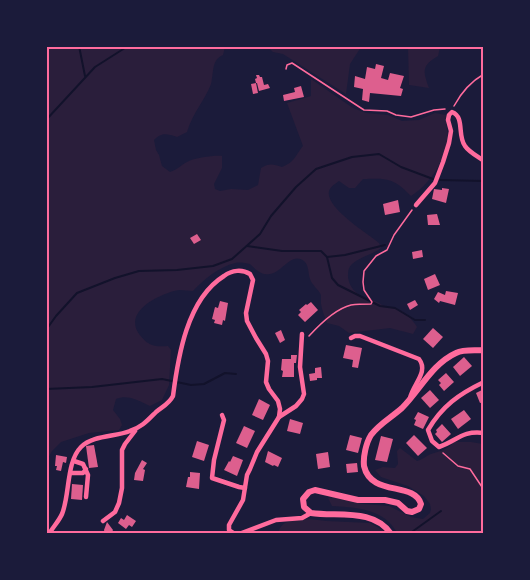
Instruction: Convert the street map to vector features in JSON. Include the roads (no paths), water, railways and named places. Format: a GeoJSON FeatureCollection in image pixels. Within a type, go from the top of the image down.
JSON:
{"type":"FeatureCollection","features":[{"type":"Feature","properties":{"kind":"main road"},"geometry":{"type":"LineString","coordinates":[[391,534],[384,524],[374,519],[363,516],[310,513],[302,502],[306,494],[315,490],[358,500],[385,500],[398,503],[407,511],[412,512],[419,509],[422,504],[420,499],[405,491],[377,484],[369,477],[364,465],[364,456],[369,440],[372,434],[410,399],[432,372],[455,353],[483,351]]}},
{"type":"Feature","properties":{"kind":"street"},"geometry":{"type":"LineString","coordinates":[[416,205],[435,183],[449,142],[451,131],[448,120],[452,112],[458,115],[460,120],[461,139],[466,148],[483,161]]}},
{"type":"Feature","properties":{"kind":"street"},"geometry":{"type":"LineString","coordinates":[[48,534],[62,515],[77,452],[86,443],[137,429],[170,402],[181,346],[201,298],[209,287],[227,274],[242,271],[252,277],[246,313],[251,328],[266,354],[268,361],[266,382],[280,405],[279,417]]}},
{"type":"Feature","properties":{"kind":"street"},"geometry":{"type":"LineString","coordinates":[[302,334],[300,367],[304,394],[296,406],[279,417],[257,452],[247,475],[243,500],[228,532],[237,534],[276,520],[302,518],[310,513]]}},
{"type":"Feature","properties":{"kind":"street"},"geometry":{"type":"LineString","coordinates":[[351,338],[360,336],[420,359],[424,367],[410,399]]}},
{"type":"Feature","properties":{"kind":"street"},"geometry":{"type":"LineString","coordinates":[[483,382],[451,401],[436,417],[429,430],[432,441],[439,447],[474,431],[483,433]]}},
{"type":"Feature","properties":{"kind":"street"},"geometry":{"type":"LineString","coordinates":[[222,415],[224,420],[212,478],[245,488]]}},
{"type":"Feature","properties":{"kind":"street"},"geometry":{"type":"LineString","coordinates":[[103,521],[115,512],[119,503],[122,488],[122,450],[137,429]]}},
{"type":"Feature","properties":{"kind":"street"},"geometry":{"type":"LineString","coordinates":[[74,461],[83,464],[86,469],[88,475],[86,497]]}},
{"type":"Feature","properties":{"kind":"street"},"geometry":{"type":"LineString","coordinates":[[71,473],[83,473],[86,469]]}},
{"type":"Feature","properties":{"kind":"waterway"},"geometry":{"type":"LineString","coordinates":[[79,46],[85,76]]}},
{"type":"Feature","properties":{"kind":"waterway"},"geometry":{"type":"LineString","coordinates":[[46,120],[95,67],[128,46]]}},
{"type":"Feature","properties":{"kind":"waterway"},"geometry":{"type":"LineString","coordinates":[[46,330],[77,293],[115,278],[139,271],[213,266],[232,259],[260,234],[271,216],[296,187],[316,169],[352,157],[379,154],[401,167],[433,179]]}},
{"type":"Feature","properties":{"kind":"waterway"},"geometry":{"type":"LineString","coordinates":[[440,180],[484,181]]}},
{"type":"Feature","properties":{"kind":"waterway"},"geometry":{"type":"LineString","coordinates":[[327,257],[385,245]]}},
{"type":"Feature","properties":{"kind":"waterway"},"geometry":{"type":"LineString","coordinates":[[247,246],[282,251],[321,251],[327,257],[332,278],[338,285],[380,306],[395,308],[415,320],[425,320]]}},
{"type":"Feature","properties":{"kind":"waterway"},"geometry":{"type":"LineString","coordinates":[[46,389],[92,387],[162,379],[191,385],[204,384],[225,373],[236,374]]}},
{"type":"Feature","properties":{"kind":"waterway"},"geometry":{"type":"LineString","coordinates":[[409,534],[441,511]]}}]}
